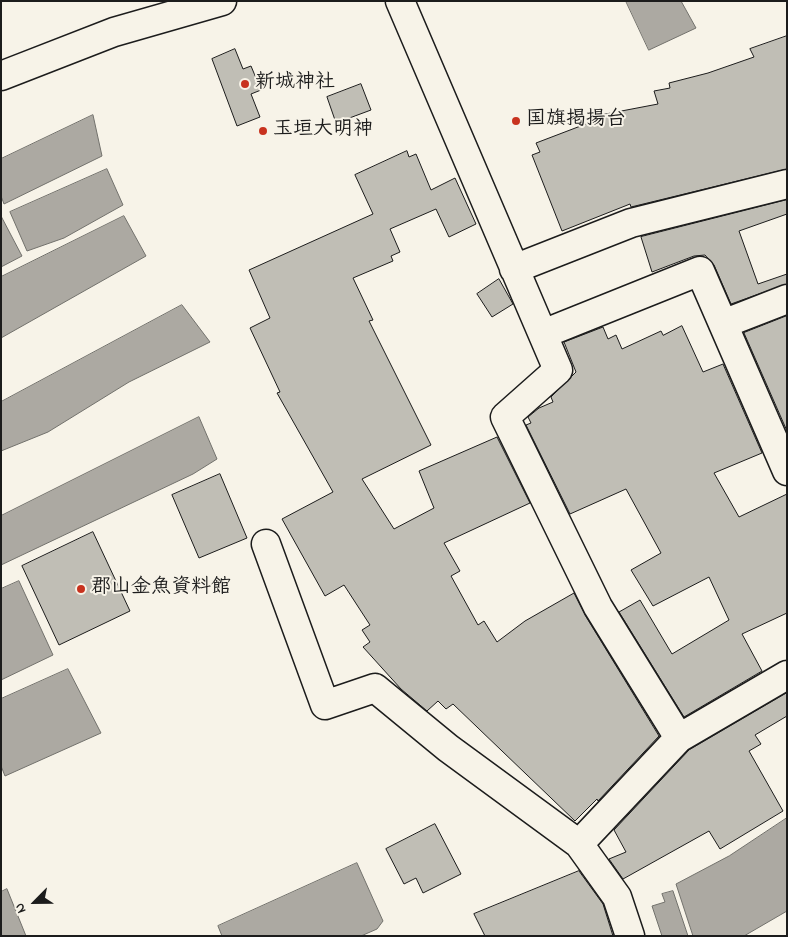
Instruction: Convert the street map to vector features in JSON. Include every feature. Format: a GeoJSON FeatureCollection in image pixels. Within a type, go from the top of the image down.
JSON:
{"type":"FeatureCollection","features":[{"type":"Feature","properties":{"kind":"street"},"geometry":{"type":"LineString","coordinates":[[1,76],[114,32],[222,1]]}},
{"type":"Feature","properties":{"kind":"street"},"geometry":{"type":"LineString","coordinates":[[400,1],[558,370],[505,416],[598,607],[679,738]]}},
{"type":"Feature","properties":{"kind":"street"},"geometry":{"type":"LineString","coordinates":[[514,269],[631,223],[787,184]]}},
{"type":"Feature","properties":{"kind":"street"},"geometry":{"type":"LineString","coordinates":[[543,334],[700,271],[787,471]]}},
{"type":"Feature","properties":{"kind":"street"},"geometry":{"type":"LineString","coordinates":[[723,324],[787,299]]}},
{"type":"Feature","properties":{"kind":"street"},"geometry":{"type":"LineString","coordinates":[[266,544],[325,705],[374,688],[448,748],[579,844],[617,897],[630,936]]}},
{"type":"Feature","properties":{"kind":"street"},"geometry":{"type":"LineString","coordinates":[[579,844],[679,738],[787,675]]}},
{"type":"Feature","properties":{"kind":"shaded area"},"geometry":{"type":"Polygon","coordinates":[[[626,1],[681,1],[696,28],[649,50],[626,1]]]}},
{"type":"Feature","properties":{"kind":"shaded area"},"geometry":{"type":"Polygon","coordinates":[[[93,115],[102,156],[4,204],[1,196],[1,159],[93,115]]]}},
{"type":"Feature","properties":{"kind":"shaded area"},"geometry":{"type":"Polygon","coordinates":[[[107,169],[123,205],[64,238],[27,251],[10,212],[107,169]]]}},
{"type":"Feature","properties":{"kind":"shaded area"},"geometry":{"type":"Polygon","coordinates":[[[1,216],[22,256],[1,267],[1,216]]]}},
{"type":"Feature","properties":{"kind":"shaded area"},"geometry":{"type":"Polygon","coordinates":[[[124,216],[146,256],[1,338],[1,277],[124,216]]]}},
{"type":"Feature","properties":{"kind":"shaded area"},"geometry":{"type":"Polygon","coordinates":[[[182,305],[210,342],[129,382],[48,432],[1,451],[1,402],[182,305]]]}},
{"type":"Feature","properties":{"kind":"shaded area"},"geometry":{"type":"Polygon","coordinates":[[[199,417],[217,459],[193,474],[1,565],[1,516],[199,417]]]}},
{"type":"Feature","properties":{"kind":"shaded area"},"geometry":{"type":"Polygon","coordinates":[[[19,581],[53,655],[1,680],[1,589],[19,581]]]}},
{"type":"Feature","properties":{"kind":"shaded area"},"geometry":{"type":"Polygon","coordinates":[[[68,669],[101,733],[5,776],[1,766],[1,699],[68,669]]]}},
{"type":"Feature","properties":{"kind":"shaded area"},"geometry":{"type":"Polygon","coordinates":[[[787,818],[787,911],[744,936],[693,936],[676,884],[729,856],[787,818]]]}},
{"type":"Feature","properties":{"kind":"shaded area"},"geometry":{"type":"Polygon","coordinates":[[[357,863],[383,921],[377,929],[361,936],[222,936],[218,926],[357,863]]]}},
{"type":"Feature","properties":{"kind":"shaded area"},"geometry":{"type":"Polygon","coordinates":[[[7,889],[26,936],[1,936],[1,892],[7,889]]]}},
{"type":"Feature","properties":{"kind":"shaded area"},"geometry":{"type":"Polygon","coordinates":[[[673,891],[688,936],[662,936],[652,906],[665,902],[662,894],[673,891]]]}},
{"type":"Feature","properties":{"kind":"building"},"geometry":{"type":"Polygon","coordinates":[[[787,36],[787,169],[631,207],[630,204],[562,231],[532,155],[540,152],[536,143],[591,122],[590,117],[658,104],[654,91],[670,88],[669,83],[708,73],[754,57],[750,49],[787,36]]]}},
{"type":"Feature","properties":{"kind":"building"},"geometry":{"type":"Polygon","coordinates":[[[235,49],[243,69],[251,66],[261,90],[251,94],[260,117],[237,126],[212,59],[235,49]]]}},
{"type":"Feature","properties":{"kind":"building"},"geometry":{"type":"Polygon","coordinates":[[[361,84],[371,110],[336,123],[327,97],[361,84]]]}},
{"type":"Feature","properties":{"kind":"building"},"geometry":{"type":"Polygon","coordinates":[[[407,151],[409,157],[416,154],[431,190],[455,178],[476,224],[449,237],[436,209],[390,229],[400,252],[391,256],[393,261],[353,278],[373,320],[369,321],[431,445],[362,479],[394,529],[434,508],[419,471],[497,437],[530,503],[444,543],[460,571],[451,576],[478,625],[484,621],[497,642],[525,621],[574,593],[585,615],[659,736],[598,801],[597,799],[575,821],[453,704],[446,709],[438,701],[427,711],[401,689],[363,647],[370,642],[362,630],[370,625],[344,585],[325,596],[282,519],[333,492],[277,393],[280,392],[250,328],[270,318],[249,270],[373,214],[355,175],[407,151]]]}},
{"type":"Feature","properties":{"kind":"building"},"geometry":{"type":"Polygon","coordinates":[[[787,200],[787,214],[739,231],[758,284],[787,274],[787,284],[731,304],[714,265],[705,255],[694,256],[652,272],[641,237],[787,200]]]}},
{"type":"Feature","properties":{"kind":"building"},"geometry":{"type":"Polygon","coordinates":[[[499,279],[513,304],[492,317],[477,294],[499,279]]]}},
{"type":"Feature","properties":{"kind":"building"},"geometry":{"type":"Polygon","coordinates":[[[787,316],[787,431],[744,333],[787,316]]]}},
{"type":"Feature","properties":{"kind":"building"},"geometry":{"type":"Polygon","coordinates":[[[682,326],[703,372],[723,364],[762,453],[714,473],[739,517],[787,494],[787,613],[742,634],[762,671],[684,717],[619,612],[640,600],[672,654],[729,620],[709,577],[653,606],[631,570],[661,553],[626,489],[570,514],[526,425],[531,423],[528,417],[539,408],[553,402],[551,397],[576,372],[564,342],[603,327],[608,339],[616,335],[622,349],[661,331],[663,335],[682,326]]]}},
{"type":"Feature","properties":{"kind":"building"},"geometry":{"type":"Polygon","coordinates":[[[220,474],[247,538],[199,558],[172,495],[220,474]]]}},
{"type":"Feature","properties":{"kind":"building"},"geometry":{"type":"Polygon","coordinates":[[[93,532],[130,611],[59,645],[22,566],[93,532]]]}},
{"type":"Feature","properties":{"kind":"building"},"geometry":{"type":"Polygon","coordinates":[[[787,693],[787,716],[755,735],[761,744],[749,751],[783,811],[720,849],[709,831],[623,879],[609,859],[626,852],[614,830],[689,750],[787,693]]]}},
{"type":"Feature","properties":{"kind":"building"},"geometry":{"type":"Polygon","coordinates":[[[435,824],[461,874],[423,893],[416,878],[404,884],[386,849],[435,824]]]}},
{"type":"Feature","properties":{"kind":"building"},"geometry":{"type":"Polygon","coordinates":[[[579,871],[603,904],[613,936],[485,936],[474,914],[579,871]]]}},
{"type":"Feature","properties":{"kind":"place","name":"新城神社"},"geometry":{"type":"Point","coordinates":[245,84]}},
{"type":"Feature","properties":{"kind":"place","name":"国旗掲揚台"},"geometry":{"type":"Point","coordinates":[516,121]}},
{"type":"Feature","properties":{"kind":"place","name":"玉垣大明神"},"geometry":{"type":"Point","coordinates":[263,131]}},
{"type":"Feature","properties":{"kind":"place","name":"郡山金魚資料館"},"geometry":{"type":"Point","coordinates":[81,589]}}]}
